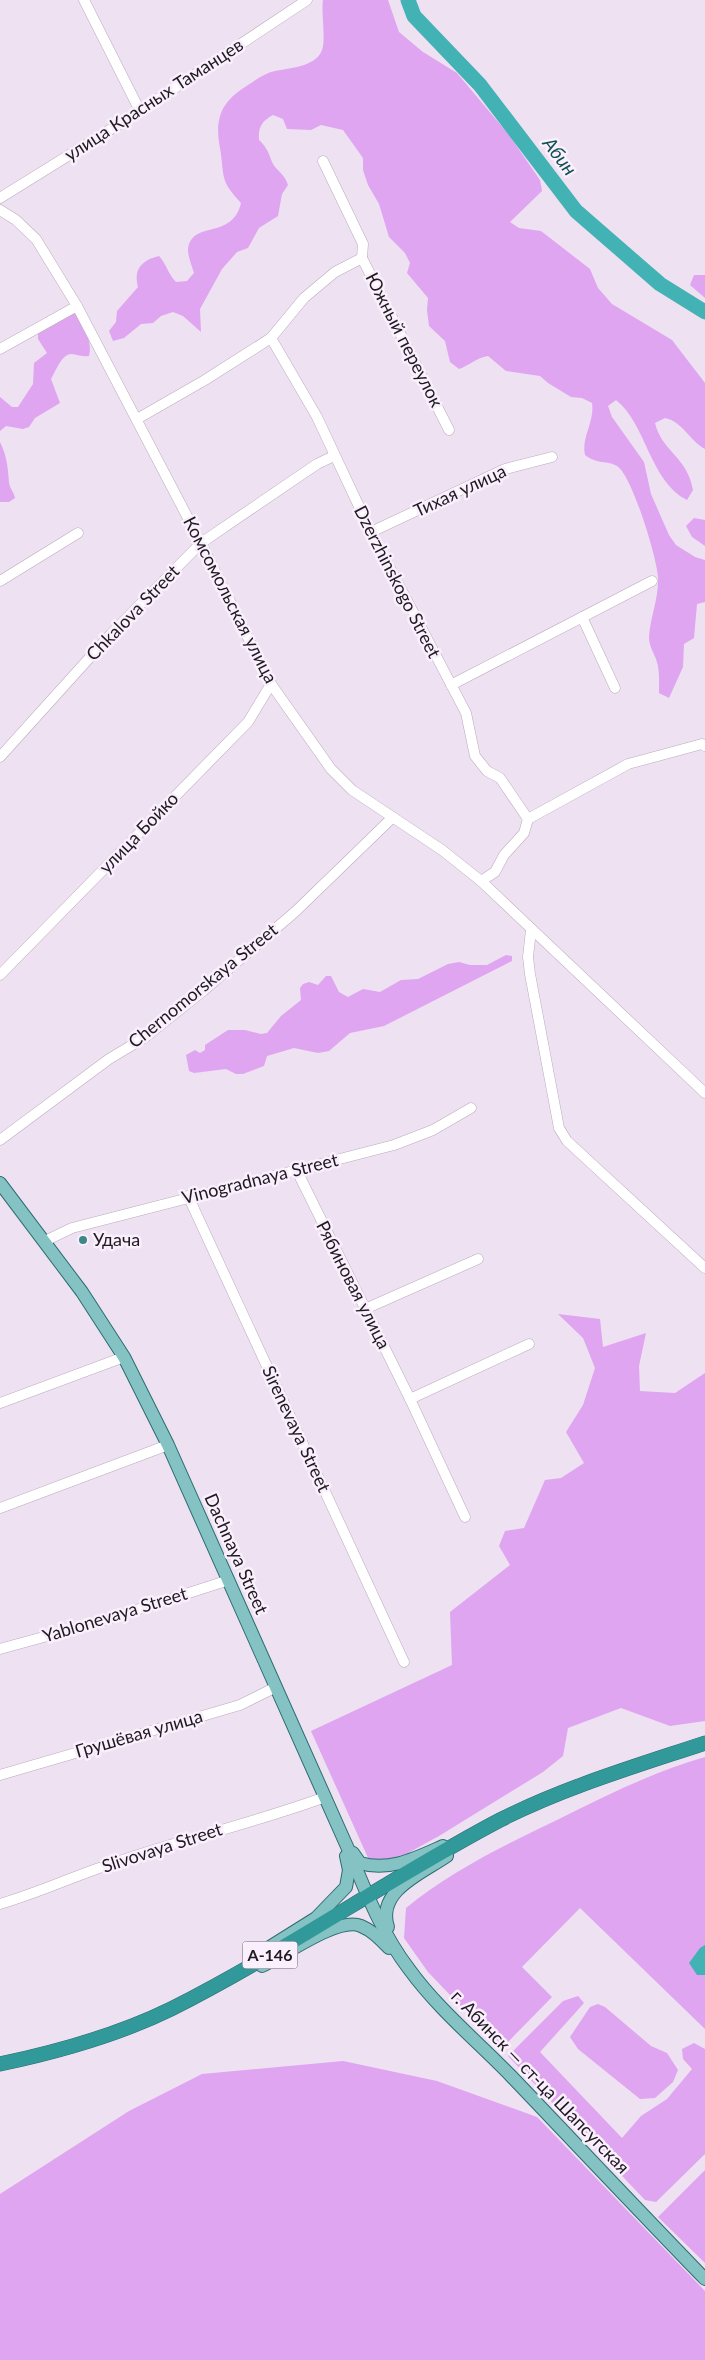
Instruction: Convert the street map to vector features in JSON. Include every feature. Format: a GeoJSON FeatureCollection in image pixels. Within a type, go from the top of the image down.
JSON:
{"type":"FeatureCollection","features":[{"type":"Feature","properties":{"kind":"highway","name":"А-146"},"geometry":{"type":"LineString","coordinates":[[0,2064],[31,2058],[108,2034],[170,2010],[296,1941],[367,1896],[502,1819],[597,1779],[705,1743]]}},
{"type":"Feature","properties":{"kind":"main road","name":"Dachnaya Street"},"geometry":{"type":"LineString","coordinates":[[0,1183],[82,1292],[124,1357],[168,1445],[229,1580],[343,1836],[367,1896]]}},
{"type":"Feature","properties":{"kind":"main road"},"geometry":{"type":"LineString","coordinates":[[343,1836],[360,1863],[374,1868],[406,1862],[502,1819]]}},
{"type":"Feature","properties":{"kind":"main road"},"geometry":{"type":"LineString","coordinates":[[409,1970],[387,1926],[385,1909],[395,1891],[502,1819]]}},
{"type":"Feature","properties":{"kind":"main road"},"geometry":{"type":"LineString","coordinates":[[170,2010],[316,1918],[346,1887],[349,1870],[343,1836]]}},
{"type":"Feature","properties":{"kind":"main road","name":"г. Абинск — ст-ца Шапсугская"},"geometry":{"type":"LineString","coordinates":[[367,1896],[388,1938],[409,1970],[453,2019],[496,2060],[705,2279]]}},
{"type":"Feature","properties":{"kind":"main road"},"geometry":{"type":"LineString","coordinates":[[170,2010],[267,1964],[336,1927],[359,1925],[377,1935],[409,1970]]}},
{"type":"Feature","properties":{"kind":"street"},"geometry":{"type":"LineString","coordinates":[[84,0],[140,111]]}},
{"type":"Feature","properties":{"kind":"street","name":"улица Красных Таманцев"},"geometry":{"type":"LineString","coordinates":[[0,198],[140,111],[307,0]]}},
{"type":"Feature","properties":{"kind":"street"},"geometry":{"type":"LineString","coordinates":[[322,161],[363,244],[362,258]]}},
{"type":"Feature","properties":{"kind":"street","name":"Комсомольская улица"},"geometry":{"type":"LineString","coordinates":[[0,210],[16,220],[36,239],[77,306],[201,543],[271,684],[331,769],[352,790],[442,850],[481,882],[705,1093]]}},
{"type":"Feature","properties":{"kind":"street","name":"Южный переулок"},"geometry":{"type":"LineString","coordinates":[[137,419],[205,380],[271,338],[304,298],[335,272],[362,258],[449,430]]}},
{"type":"Feature","properties":{"kind":"street"},"geometry":{"type":"LineString","coordinates":[[0,349],[77,306]]}},
{"type":"Feature","properties":{"kind":"street","name":"Dzerzhinskogo Street"},"geometry":{"type":"LineString","coordinates":[[271,338],[317,417],[371,532],[466,713],[475,756],[487,770],[500,778],[528,819]]}},
{"type":"Feature","properties":{"kind":"street","name":"Chkalova Street"},"geometry":{"type":"LineString","coordinates":[[0,757],[111,634],[201,543],[317,464],[334,456]]}},
{"type":"Feature","properties":{"kind":"street","name":"Тихая улица"},"geometry":{"type":"LineString","coordinates":[[371,532],[505,469],[552,457]]}},
{"type":"Feature","properties":{"kind":"street"},"geometry":{"type":"LineString","coordinates":[[0,581],[78,533]]}},
{"type":"Feature","properties":{"kind":"street"},"geometry":{"type":"LineString","coordinates":[[451,685],[652,581]]}},
{"type":"Feature","properties":{"kind":"street"},"geometry":{"type":"LineString","coordinates":[[582,617],[615,688]]}},
{"type":"Feature","properties":{"kind":"street","name":"улица Бойко"},"geometry":{"type":"LineString","coordinates":[[0,975],[248,722],[271,684]]}},
{"type":"Feature","properties":{"kind":"street"},"geometry":{"type":"LineString","coordinates":[[481,882],[495,872],[504,855],[524,833],[528,819],[628,764],[704,745]]}},
{"type":"Feature","properties":{"kind":"street","name":"Chernomorskaya Street"},"geometry":{"type":"LineString","coordinates":[[0,1140],[109,1060],[144,1038],[203,991],[296,910],[393,817]]}},
{"type":"Feature","properties":{"kind":"street"},"geometry":{"type":"LineString","coordinates":[[531,930],[528,957],[530,974],[548,1058],[554,1110],[559,1128],[567,1141],[705,1268]]}},
{"type":"Feature","properties":{"kind":"street","name":"Vinogradnaya Street"},"geometry":{"type":"LineString","coordinates":[[45,1241],[72,1228],[188,1196],[394,1146],[453,1120],[471,1108]]}},
{"type":"Feature","properties":{"kind":"street","name":"Рябиновая улица"},"geometry":{"type":"LineString","coordinates":[[297,1171],[410,1398],[464,1517]]}},
{"type":"Feature","properties":{"kind":"street","name":"Sirenevaya Street"},"geometry":{"type":"LineString","coordinates":[[188,1196],[404,1662]]}},
{"type":"Feature","properties":{"kind":"street"},"geometry":{"type":"LineString","coordinates":[[365,1309],[478,1259]]}},
{"type":"Feature","properties":{"kind":"street"},"geometry":{"type":"LineString","coordinates":[[410,1398],[529,1344]]}},
{"type":"Feature","properties":{"kind":"street"},"geometry":{"type":"LineString","coordinates":[[0,1404],[124,1357]]}},
{"type":"Feature","properties":{"kind":"street"},"geometry":{"type":"LineString","coordinates":[[0,1508],[168,1445]]}},
{"type":"Feature","properties":{"kind":"street","name":"Yablonevaya Street"},"geometry":{"type":"LineString","coordinates":[[0,1649],[102,1621],[229,1580]]}},
{"type":"Feature","properties":{"kind":"street","name":"Грушёвая улица"},"geometry":{"type":"LineString","coordinates":[[0,1775],[240,1705],[276,1687]]}},
{"type":"Feature","properties":{"kind":"street","name":"Slivovaya Street"},"geometry":{"type":"LineString","coordinates":[[0,1904],[111,1864],[234,1825],[277,1815],[325,1797]]}},
{"type":"Feature","properties":{"kind":"shaded area"},"geometry":{"type":"Polygon","coordinates":[[[323,0],[388,0],[399,32],[423,52],[457,73],[509,135],[540,180],[542,191],[510,222],[519,228],[541,231],[590,269],[598,288],[612,304],[672,340],[705,383],[705,449],[677,423],[665,418],[655,423],[663,441],[686,469],[693,490],[687,500],[675,491],[656,467],[635,423],[626,410],[616,400],[608,406],[612,417],[644,462],[651,494],[669,535],[676,545],[695,557],[705,560],[705,602],[697,604],[694,638],[684,644],[683,667],[669,698],[659,693],[658,667],[649,640],[658,585],[657,567],[643,518],[630,484],[623,473],[613,464],[594,460],[585,455],[584,448],[592,417],[592,403],[582,398],[571,397],[540,376],[506,371],[488,356],[459,369],[450,362],[445,341],[429,326],[428,298],[407,273],[410,263],[405,253],[389,237],[379,204],[368,185],[363,170],[363,158],[343,130],[321,125],[311,130],[287,129],[283,119],[273,115],[266,120],[260,128],[259,140],[266,148],[274,165],[288,185],[282,194],[278,216],[259,228],[248,248],[237,252],[222,269],[200,309],[201,332],[183,316],[173,312],[161,316],[153,323],[141,324],[124,338],[113,341],[109,331],[116,322],[117,311],[138,287],[137,275],[140,266],[148,260],[159,256],[176,282],[187,281],[194,273],[188,253],[191,241],[196,235],[229,222],[236,215],[241,203],[224,178],[218,137],[219,119],[222,111],[232,97],[261,76],[271,72],[302,66],[319,56],[324,40],[323,0]]]}},
{"type":"Feature","properties":{"kind":"shaded area"},"geometry":{"type":"Polygon","coordinates":[[[694,275],[705,275],[705,298],[690,285],[694,275]]]}},
{"type":"Feature","properties":{"kind":"shaded area"},"geometry":{"type":"Polygon","coordinates":[[[70,314],[75,314],[82,323],[89,340],[89,356],[68,354],[60,363],[51,379],[60,403],[35,418],[29,427],[23,429],[6,426],[0,431],[0,397],[12,407],[18,407],[33,384],[34,363],[47,353],[38,339],[38,333],[70,314]]]}},
{"type":"Feature","properties":{"kind":"shaded area"},"geometry":{"type":"Polygon","coordinates":[[[0,442],[6,457],[10,485],[15,498],[9,502],[0,502],[0,442]]]}},
{"type":"Feature","properties":{"kind":"shaded area"},"geometry":{"type":"Polygon","coordinates":[[[694,518],[705,520],[705,546],[692,537],[686,526],[694,518]]]}},
{"type":"Feature","properties":{"kind":"shaded area"},"geometry":{"type":"Polygon","coordinates":[[[506,955],[512,956],[512,961],[384,1026],[350,1033],[329,1051],[318,1053],[294,1048],[267,1056],[264,1066],[243,1074],[236,1074],[226,1069],[194,1073],[189,1071],[186,1055],[195,1050],[200,1053],[205,1050],[205,1045],[228,1030],[267,1033],[281,1016],[301,1000],[300,988],[303,984],[309,982],[318,985],[326,976],[331,976],[339,992],[348,997],[363,989],[380,992],[401,980],[418,979],[448,964],[459,962],[470,965],[487,965],[506,955]]]}},
{"type":"Feature","properties":{"kind":"shaded area"},"geometry":{"type":"Polygon","coordinates":[[[558,1314],[600,1319],[603,1347],[646,1333],[639,1366],[640,1391],[675,1393],[705,1373],[705,1721],[670,1726],[621,1708],[568,1728],[563,1756],[543,1772],[439,1836],[388,1864],[369,1860],[311,1731],[452,1665],[450,1612],[510,1565],[499,1546],[505,1531],[524,1528],[545,1480],[561,1478],[584,1463],[566,1432],[583,1405],[595,1368],[583,1338],[558,1314]]]}},
{"type":"Feature","properties":{"kind":"shaded area"},"geometry":{"type":"Polygon","coordinates":[[[705,1757],[705,2029],[580,1908],[522,1967],[552,1997],[504,2046],[497,2044],[428,1972],[404,1938],[406,1908],[460,1870],[518,1839],[630,1785],[705,1757]]]}},
{"type":"Feature","properties":{"kind":"shaded area"},"geometry":{"type":"Polygon","coordinates":[[[578,1996],[584,2003],[540,2052],[622,2138],[641,2116],[667,2099],[692,2069],[683,2059],[682,2049],[694,2043],[705,2049],[705,2154],[656,2202],[645,2200],[508,2056],[563,2001],[578,1996]]]}},
{"type":"Feature","properties":{"kind":"shaded area"},"geometry":{"type":"Polygon","coordinates":[[[598,2004],[605,2007],[651,2046],[667,2053],[678,2070],[673,2082],[655,2098],[640,2099],[578,2049],[570,2037],[590,2007],[598,2004]]]}},
{"type":"Feature","properties":{"kind":"shaded area"},"geometry":{"type":"Polygon","coordinates":[[[343,2061],[437,2081],[537,2117],[705,2291],[705,2360],[0,2360],[0,2194],[129,2111],[202,2074],[343,2061]]]}},
{"type":"Feature","properties":{"kind":"shaded area"},"geometry":{"type":"Polygon","coordinates":[[[705,2170],[705,2263],[658,2217],[705,2170]]]}},
{"type":"Feature","properties":{"kind":"water"},"geometry":{"type":"Polygon","coordinates":[[[705,1945],[705,1975],[697,1975],[689,1963],[700,1948],[705,1945]]]}},
{"type":"Feature","properties":{"kind":"waterway","name":"Абин"},"geometry":{"type":"LineString","coordinates":[[408,0],[414,16],[480,85],[576,211],[660,284],[705,312]]}},
{"type":"Feature","properties":{"kind":"place","name":"Удача"},"geometry":{"type":"Point","coordinates":[83,1240]}}]}
